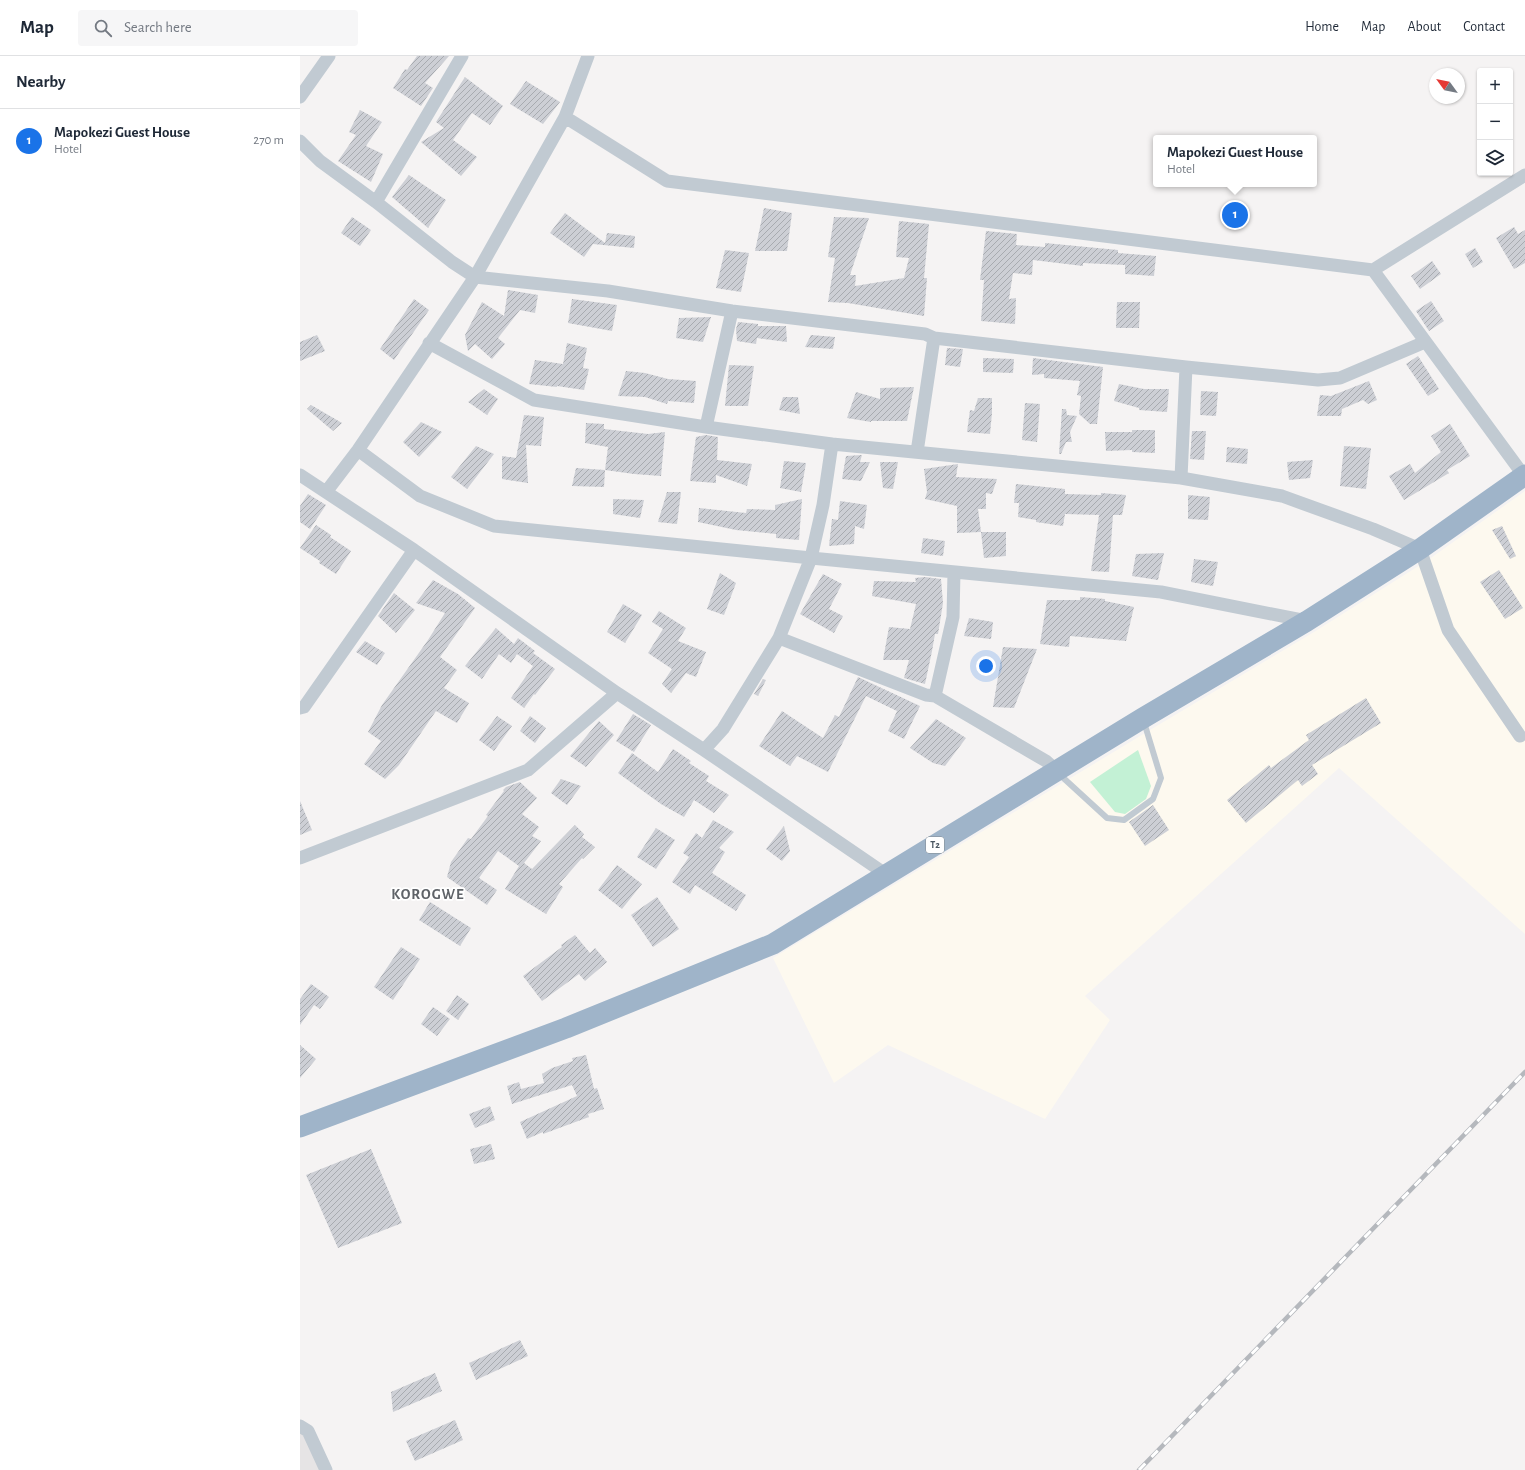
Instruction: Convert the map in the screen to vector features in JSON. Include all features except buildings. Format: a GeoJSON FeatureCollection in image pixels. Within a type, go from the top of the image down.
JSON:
{"type":"FeatureCollection","features":[{"type":"Feature","properties":{"kind":"highway","name":"T2"},"geometry":{"type":"LineString","coordinates":[[300,1127],[566,1028],[773,944],[1143,718],[1307,621],[1420,549],[1524,476]]}},
{"type":"Feature","properties":{"kind":"street"},"geometry":{"type":"LineString","coordinates":[[300,97],[329,56]]}},
{"type":"Feature","properties":{"kind":"street"},"geometry":{"type":"LineString","coordinates":[[376,202],[462,56]]}},
{"type":"Feature","properties":{"kind":"street"},"geometry":{"type":"LineString","coordinates":[[326,492],[358,450],[475,277],[565,117],[588,56]]}},
{"type":"Feature","properties":{"kind":"street"},"geometry":{"type":"LineString","coordinates":[[565,117],[667,180],[1373,270],[1525,175]]}},
{"type":"Feature","properties":{"kind":"street"},"geometry":{"type":"LineString","coordinates":[[300,141],[320,161],[376,202],[452,262],[475,277],[608,292],[732,311],[925,334],[934,338],[1186,367],[1318,380],[1340,378],[1426,342]]}},
{"type":"Feature","properties":{"kind":"street"},"geometry":{"type":"LineString","coordinates":[[1373,270],[1524,476]]}},
{"type":"Feature","properties":{"kind":"street"},"geometry":{"type":"LineString","coordinates":[[706,427],[732,311]]}},
{"type":"Feature","properties":{"kind":"street"},"geometry":{"type":"LineString","coordinates":[[917,452],[934,338]]}},
{"type":"Feature","properties":{"kind":"street"},"geometry":{"type":"LineString","coordinates":[[429,343],[534,400],[706,427],[832,444],[1181,478],[1282,496],[1373,529],[1420,549],[1448,630],[1520,736]]}},
{"type":"Feature","properties":{"kind":"street"},"geometry":{"type":"LineString","coordinates":[[1181,478],[1186,367]]}},
{"type":"Feature","properties":{"kind":"street"},"geometry":{"type":"LineString","coordinates":[[704,750],[722,729],[779,638],[811,558],[823,505],[832,444]]}},
{"type":"Feature","properties":{"kind":"street"},"geometry":{"type":"LineString","coordinates":[[358,450],[420,496],[494,526],[1161,592],[1307,621]]}},
{"type":"Feature","properties":{"kind":"street"},"geometry":{"type":"LineString","coordinates":[[300,475],[414,550],[617,693],[704,750],[886,875]]}},
{"type":"Feature","properties":{"kind":"street"},"geometry":{"type":"LineString","coordinates":[[300,708],[304,707],[414,550]]}},
{"type":"Feature","properties":{"kind":"street"},"geometry":{"type":"LineString","coordinates":[[935,696],[953,617],[954,572]]}},
{"type":"Feature","properties":{"kind":"street"},"geometry":{"type":"LineString","coordinates":[[779,638],[926,695],[935,696],[1046,761],[1056,771]]}},
{"type":"Feature","properties":{"kind":"street"},"geometry":{"type":"LineString","coordinates":[[300,858],[528,770],[617,693]]}},
{"type":"Feature","properties":{"kind":"street"},"geometry":{"type":"LineString","coordinates":[[300,1426],[308,1431],[326,1470]]}},
{"type":"Feature","properties":{"kind":"lane"},"geometry":{"type":"LineString","coordinates":[[1056,771],[1107,818],[1124,820],[1152,799],[1161,778],[1143,718]]}},
{"type":"Feature","properties":{"kind":"shaded area"},"geometry":{"type":"Polygon","coordinates":[[[1525,491],[1525,934],[1339,768],[1085,996],[1110,1020],[1045,1119],[888,1045],[834,1083],[773,958],[1314,632],[1428,560],[1525,491]]]}},
{"type":"Feature","properties":{"kind":"shaded area"},"geometry":{"type":"Polygon","coordinates":[[[300,1432],[304,1435],[320,1470],[300,1470],[300,1432]]]}},
{"type":"Feature","properties":{"kind":"green space"},"geometry":{"type":"Polygon","coordinates":[[[1138,750],[1151,786],[1146,799],[1125,814],[1115,812],[1090,782],[1138,750]]]}},
{"type":"Feature","properties":{"kind":"railway"},"geometry":{"type":"LineString","coordinates":[[1139,1470],[1525,1072]]}},
{"type":"Feature","properties":{"kind":"place","name":"Mapokezi Guest House"},"geometry":{"type":"Point","coordinates":[1235,215]}},
{"type":"Feature","properties":{"kind":"district","name":"KOROGWE"},"geometry":{"type":"Point","coordinates":[428,894]}}]}
